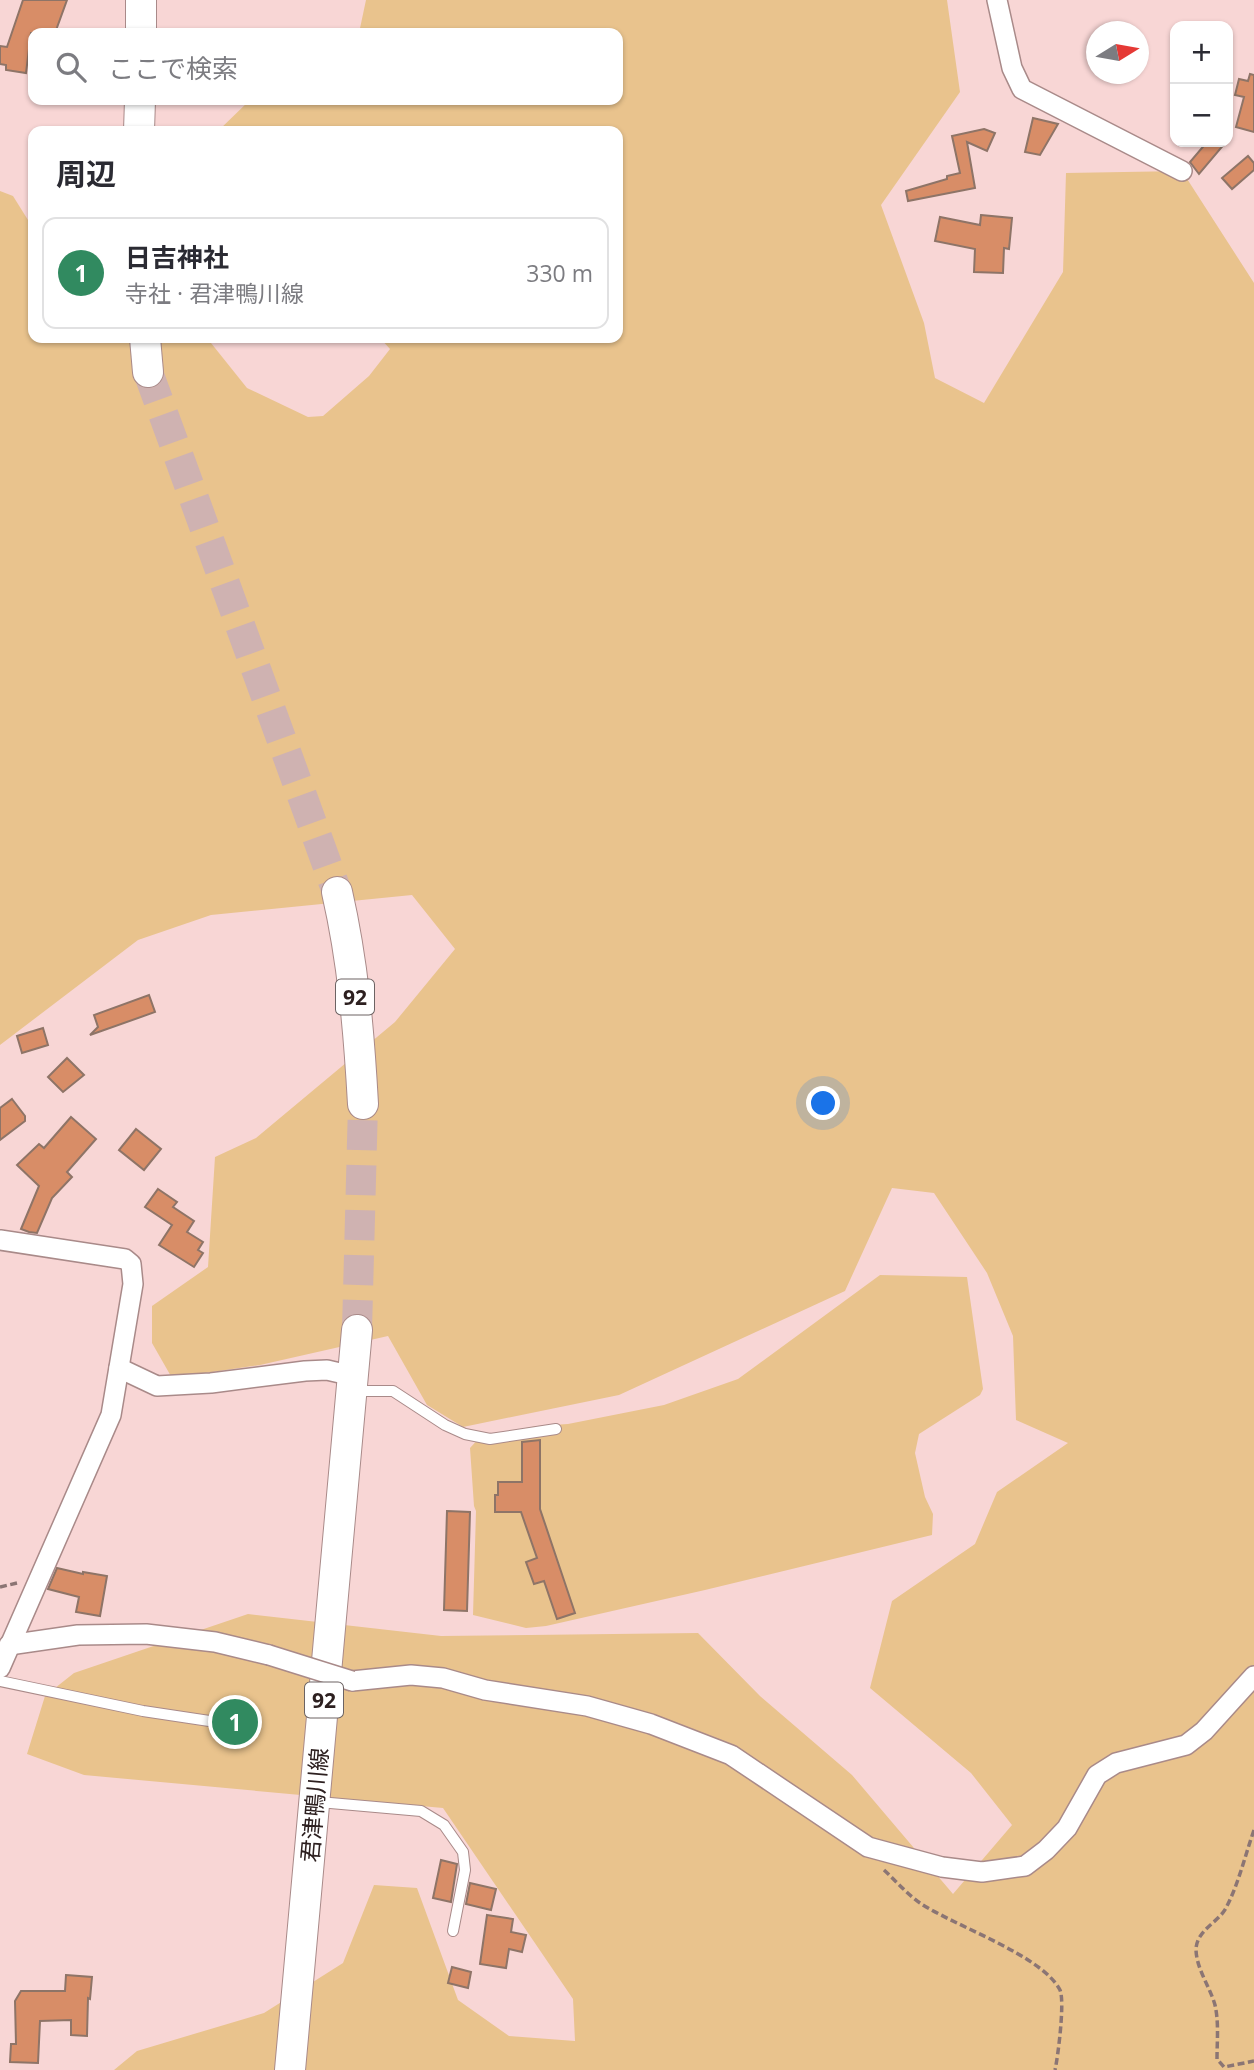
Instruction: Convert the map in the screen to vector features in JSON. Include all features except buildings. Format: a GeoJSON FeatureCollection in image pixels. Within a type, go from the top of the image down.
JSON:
{"type":"FeatureCollection","features":[{"type":"Feature","properties":{"kind":"main road"},"geometry":{"type":"LineString","coordinates":[[141,0],[141,28]]}},
{"type":"Feature","properties":{"kind":"main road"},"geometry":{"type":"LineString","coordinates":[[139,126],[140,105]]}},
{"type":"Feature","properties":{"kind":"main road"},"geometry":{"type":"LineString","coordinates":[[145,343],[148,372]]}},
{"type":"Feature","properties":{"kind":"main road","name":"92"},"geometry":{"type":"LineString","coordinates":[[337,892],[352,970],[363,1104]]}},
{"type":"Feature","properties":{"kind":"main road","name":"君津鴨川線"},"geometry":{"type":"LineString","coordinates":[[290,2070],[357,1331]]}},
{"type":"Feature","properties":{"kind":"street"},"geometry":{"type":"LineString","coordinates":[[997,0],[1012,68],[1022,89],[1182,171]]}},
{"type":"Feature","properties":{"kind":"street"},"geometry":{"type":"LineString","coordinates":[[0,1240],[125,1259],[131,1264],[133,1284],[111,1415],[0,1668]]}},
{"type":"Feature","properties":{"kind":"street"},"geometry":{"type":"LineString","coordinates":[[119,1368],[157,1386],[211,1384],[327,1370],[352,1384]]}},
{"type":"Feature","properties":{"kind":"street"},"geometry":{"type":"LineString","coordinates":[[9,1645],[78,1634],[146,1634],[215,1642],[269,1655],[352,1681],[411,1675],[443,1678],[485,1690],[587,1706],[651,1724],[731,1755],[868,1847],[942,1867],[982,1872],[1025,1866],[1046,1850],[1067,1828],[1097,1775],[1116,1763],[1186,1745],[1205,1731],[1254,1676]]}},
{"type":"Feature","properties":{"kind":"lane"},"geometry":{"type":"LineString","coordinates":[[352,1384],[393,1391],[444,1425],[466,1434],[490,1439],[556,1429]]}},
{"type":"Feature","properties":{"kind":"lane"},"geometry":{"type":"LineString","coordinates":[[0,1681],[144,1711],[216,1722]]}},
{"type":"Feature","properties":{"kind":"lane"},"geometry":{"type":"LineString","coordinates":[[315,1802],[421,1811],[444,1825],[463,1852],[465,1870],[453,1931]]}},
{"type":"Feature","properties":{"kind":"path"},"geometry":{"type":"LineString","coordinates":[[1254,1830],[1243,1869],[1227,1907],[1218,1919],[1202,1932],[1196,1948],[1215,2005],[1218,2026],[1217,2059],[1224,2067],[1254,2061]]}},
{"type":"Feature","properties":{"kind":"path"},"geometry":{"type":"LineString","coordinates":[[868,1847],[884,1870],[919,1902],[1027,1960],[1050,1978],[1061,1992],[1059,2056],[1055,2070]]}},
{"type":"Feature","properties":{"kind":"shaded area"},"geometry":{"type":"Polygon","coordinates":[[[366,0],[947,0],[960,92],[881,205],[924,323],[935,378],[984,403],[1063,272],[1066,173],[1182,171],[1254,283],[1254,2070],[114,2070],[137,2051],[264,2013],[343,1963],[374,1885],[417,1888],[458,2000],[509,2036],[575,2041],[573,1999],[443,1808],[84,1775],[27,1754],[45,1696],[74,1673],[248,1614],[441,1636],[698,1633],[760,1696],[852,1775],[953,1894],[1012,1825],[971,1773],[870,1688],[892,1601],[975,1544],[997,1492],[1068,1443],[1016,1420],[1013,1336],[987,1273],[934,1193],[892,1188],[845,1291],[619,1395],[463,1427],[427,1405],[388,1336],[260,1365],[172,1378],[152,1343],[152,1306],[208,1267],[215,1157],[256,1138],[395,1022],[455,949],[412,895],[211,915],[138,940],[0,1045],[0,191],[13,196],[28,220],[28,343],[211,343],[247,388],[308,417],[323,416],[369,376],[390,349],[385,343],[623,343],[623,126],[223,126],[245,105],[623,105],[623,28],[360,28],[366,0]]]}},
{"type":"Feature","properties":{"kind":"shaded area"},"geometry":{"type":"Polygon","coordinates":[[[880,1275],[967,1277],[983,1389],[980,1395],[919,1434],[915,1453],[925,1497],[933,1514],[932,1535],[546,1626],[526,1628],[473,1615],[476,1511],[470,1448],[481,1436],[537,1426],[568,1424],[664,1405],[738,1379],[880,1275]]]}},
{"type":"Feature","properties":{"kind":"tunnel"},"geometry":{"type":"LineString","coordinates":[[148,372],[337,892]]}},
{"type":"Feature","properties":{"kind":"tunnel"},"geometry":{"type":"LineString","coordinates":[[357,1330],[363,1104]]}},
{"type":"Feature","properties":{"kind":"place","name":"日吉神社"},"geometry":{"type":"Point","coordinates":[235,1722]}}]}
